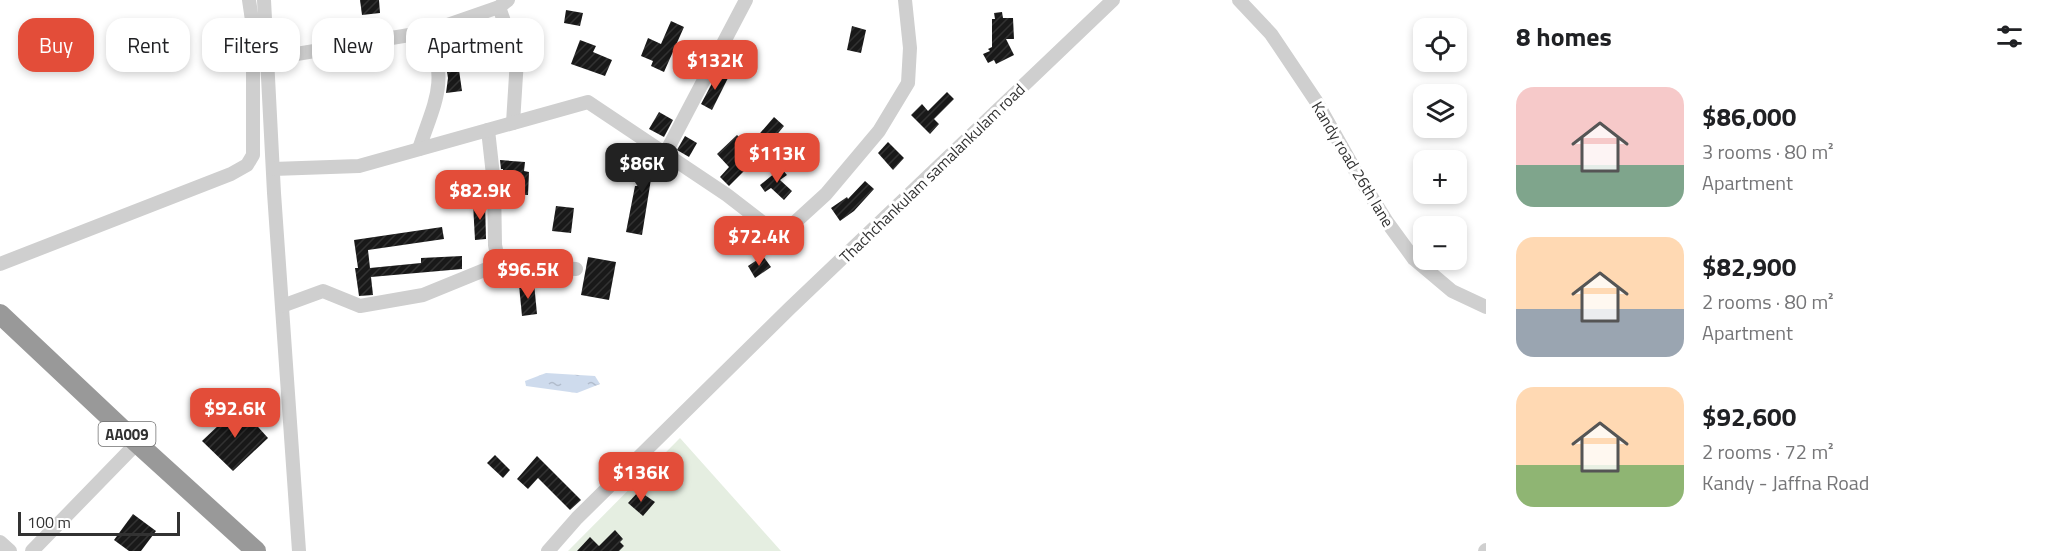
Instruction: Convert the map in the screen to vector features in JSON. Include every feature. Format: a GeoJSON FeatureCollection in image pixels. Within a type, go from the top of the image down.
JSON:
{"type":"FeatureCollection","features":[{"type":"Feature","properties":{"kind":"highway","name":"AA009"},"geometry":{"type":"LineString","coordinates":[[0,314],[256,551]]}},
{"type":"Feature","properties":{"kind":"street"},"geometry":{"type":"LineString","coordinates":[[0,264],[231,174],[247,165],[253,155],[253,27],[249,0]]}},
{"type":"Feature","properties":{"kind":"street"},"geometry":{"type":"LineString","coordinates":[[264,0],[265,18]]}},
{"type":"Feature","properties":{"kind":"street"},"geometry":{"type":"LineString","coordinates":[[665,154],[746,0]]}},
{"type":"Feature","properties":{"kind":"street"},"geometry":{"type":"LineString","coordinates":[[273,169],[359,166],[588,102],[727,195],[780,236],[834,185],[879,131],[908,82],[910,48],[905,0]]}},
{"type":"Feature","properties":{"kind":"street","name":"Thachchankulam samalankulam road"},"geometry":{"type":"LineString","coordinates":[[548,551],[577,519],[789,309],[1113,0]]}},
{"type":"Feature","properties":{"kind":"street","name":"Kandy road 26th lane"},"geometry":{"type":"LineString","coordinates":[[1239,0],[1278,44],[1316,101],[1381,212],[1414,259],[1452,291],[1486,307]]}},
{"type":"Feature","properties":{"kind":"street"},"geometry":{"type":"LineString","coordinates":[[464,18],[504,3],[517,59],[513,123]]}},
{"type":"Feature","properties":{"kind":"street"},"geometry":{"type":"LineString","coordinates":[[300,53],[406,35]]}},
{"type":"Feature","properties":{"kind":"street"},"geometry":{"type":"LineString","coordinates":[[268,72],[299,551]]}},
{"type":"Feature","properties":{"kind":"street"},"geometry":{"type":"LineString","coordinates":[[418,149],[438,92],[438,72]]}},
{"type":"Feature","properties":{"kind":"street"},"geometry":{"type":"LineString","coordinates":[[488,130],[494,184],[495,245],[499,264]]}},
{"type":"Feature","properties":{"kind":"street"},"geometry":{"type":"LineString","coordinates":[[282,306],[323,291],[360,306],[423,295],[499,264],[576,269]]}},
{"type":"Feature","properties":{"kind":"street"},"geometry":{"type":"LineString","coordinates":[[32,551],[137,443]]}},
{"type":"Feature","properties":{"kind":"street"},"geometry":{"type":"LineString","coordinates":[[0,542],[10,551]]}},
{"type":"Feature","properties":{"kind":"shaded area"},"geometry":{"type":"Polygon","coordinates":[[[680,438],[781,551],[568,551],[680,438]]]}},
{"type":"Feature","properties":{"kind":"water"},"geometry":{"type":"Polygon","coordinates":[[[546,373],[595,376],[600,384],[577,393],[526,386],[525,381],[546,373]]]}},
{"type":"Feature","properties":{"kind":"building"},"geometry":{"type":"Polygon","coordinates":[[[360,0],[379,0],[380,13],[362,15],[360,0]]]}},
{"type":"Feature","properties":{"kind":"building"},"geometry":{"type":"Polygon","coordinates":[[[566,10],[583,13],[580,26],[564,23],[566,10]]]}},
{"type":"Feature","properties":{"kind":"building"},"geometry":{"type":"Polygon","coordinates":[[[1002,12],[1003,18],[1013,18],[1014,39],[1006,39],[1014,55],[996,64],[994,60],[988,63],[983,54],[990,51],[988,49],[992,47],[992,19],[995,19],[994,13],[1002,12]]]}},
{"type":"Feature","properties":{"kind":"building"},"geometry":{"type":"Polygon","coordinates":[[[671,21],[684,27],[664,72],[651,66],[653,61],[641,56],[648,38],[661,44],[671,21]]]}},
{"type":"Feature","properties":{"kind":"building"},"geometry":{"type":"Polygon","coordinates":[[[852,26],[866,30],[861,53],[847,50],[852,26]]]}},
{"type":"Feature","properties":{"kind":"building"},"geometry":{"type":"Polygon","coordinates":[[[580,40],[596,46],[593,52],[612,60],[605,76],[571,64],[580,40]]]}},
{"type":"Feature","properties":{"kind":"building"},"geometry":{"type":"Polygon","coordinates":[[[447,72],[459,72],[462,91],[446,93],[447,72]]]}},
{"type":"Feature","properties":{"kind":"building"},"geometry":{"type":"Polygon","coordinates":[[[718,72],[728,78],[712,110],[701,104],[718,72]]]}},
{"type":"Feature","properties":{"kind":"building"},"geometry":{"type":"Polygon","coordinates":[[[947,92],[954,99],[934,119],[939,124],[930,134],[911,115],[922,104],[928,111],[947,92]]]}},
{"type":"Feature","properties":{"kind":"building"},"geometry":{"type":"Polygon","coordinates":[[[659,112],[673,120],[664,137],[649,129],[659,112]]]}},
{"type":"Feature","properties":{"kind":"building"},"geometry":{"type":"Polygon","coordinates":[[[774,117],[784,126],[759,156],[729,186],[720,177],[729,167],[717,154],[737,135],[749,146],[774,117]]]}},
{"type":"Feature","properties":{"kind":"building"},"geometry":{"type":"Polygon","coordinates":[[[685,136],[697,143],[689,157],[677,150],[685,136]]]}},
{"type":"Feature","properties":{"kind":"building"},"geometry":{"type":"Polygon","coordinates":[[[888,142],[904,158],[893,170],[878,153],[888,142]]]}},
{"type":"Feature","properties":{"kind":"building"},"geometry":{"type":"Polygon","coordinates":[[[642,155],[653,156],[660,161],[658,179],[651,179],[642,235],[626,232],[635,186],[638,186],[642,155]]]}},
{"type":"Feature","properties":{"kind":"building"},"geometry":{"type":"Polygon","coordinates":[[[500,160],[525,162],[524,171],[529,172],[528,195],[503,194],[503,169],[501,169],[500,160]]]}},
{"type":"Feature","properties":{"kind":"building"},"geometry":{"type":"Polygon","coordinates":[[[781,168],[787,175],[780,180],[792,191],[784,200],[771,188],[765,192],[760,185],[781,168]]]}},
{"type":"Feature","properties":{"kind":"building"},"geometry":{"type":"Polygon","coordinates":[[[865,181],[874,189],[854,211],[840,221],[831,208],[847,197],[848,199],[865,181]]]}},
{"type":"Feature","properties":{"kind":"building"},"geometry":{"type":"Polygon","coordinates":[[[473,203],[485,203],[486,239],[475,240],[473,203]]]}},
{"type":"Feature","properties":{"kind":"building"},"geometry":{"type":"Polygon","coordinates":[[[556,206],[574,208],[571,233],[552,231],[556,206]]]}},
{"type":"Feature","properties":{"kind":"building"},"geometry":{"type":"Polygon","coordinates":[[[442,227],[444,239],[368,250],[370,268],[421,263],[421,258],[462,256],[462,269],[371,277],[373,295],[359,296],[354,240],[442,227]]]}},
{"type":"Feature","properties":{"kind":"building"},"geometry":{"type":"Polygon","coordinates":[[[763,256],[771,267],[755,278],[748,266],[763,256]]]}},
{"type":"Feature","properties":{"kind":"building"},"geometry":{"type":"Polygon","coordinates":[[[588,257],[616,262],[609,300],[581,295],[588,257]]]}},
{"type":"Feature","properties":{"kind":"building"},"geometry":{"type":"Polygon","coordinates":[[[534,283],[537,314],[522,316],[519,285],[534,283]]]}},
{"type":"Feature","properties":{"kind":"building"},"geometry":{"type":"Polygon","coordinates":[[[239,406],[268,438],[233,471],[202,441],[239,406]]]}},
{"type":"Feature","properties":{"kind":"building"},"geometry":{"type":"Polygon","coordinates":[[[495,455],[510,470],[503,478],[487,463],[495,455]]]}},
{"type":"Feature","properties":{"kind":"building"},"geometry":{"type":"Polygon","coordinates":[[[537,456],[581,500],[570,510],[538,478],[528,489],[517,479],[537,456]]]}},
{"type":"Feature","properties":{"kind":"building"},"geometry":{"type":"Polygon","coordinates":[[[639,491],[655,502],[643,516],[628,503],[639,491]]]}},
{"type":"Feature","properties":{"kind":"building"},"geometry":{"type":"Polygon","coordinates":[[[133,514],[156,531],[141,551],[129,551],[114,540],[133,514]]]}},
{"type":"Feature","properties":{"kind":"building"},"geometry":{"type":"Polygon","coordinates":[[[615,530],[623,539],[620,542],[624,546],[619,551],[577,551],[590,537],[599,546],[615,530]]]}}]}
